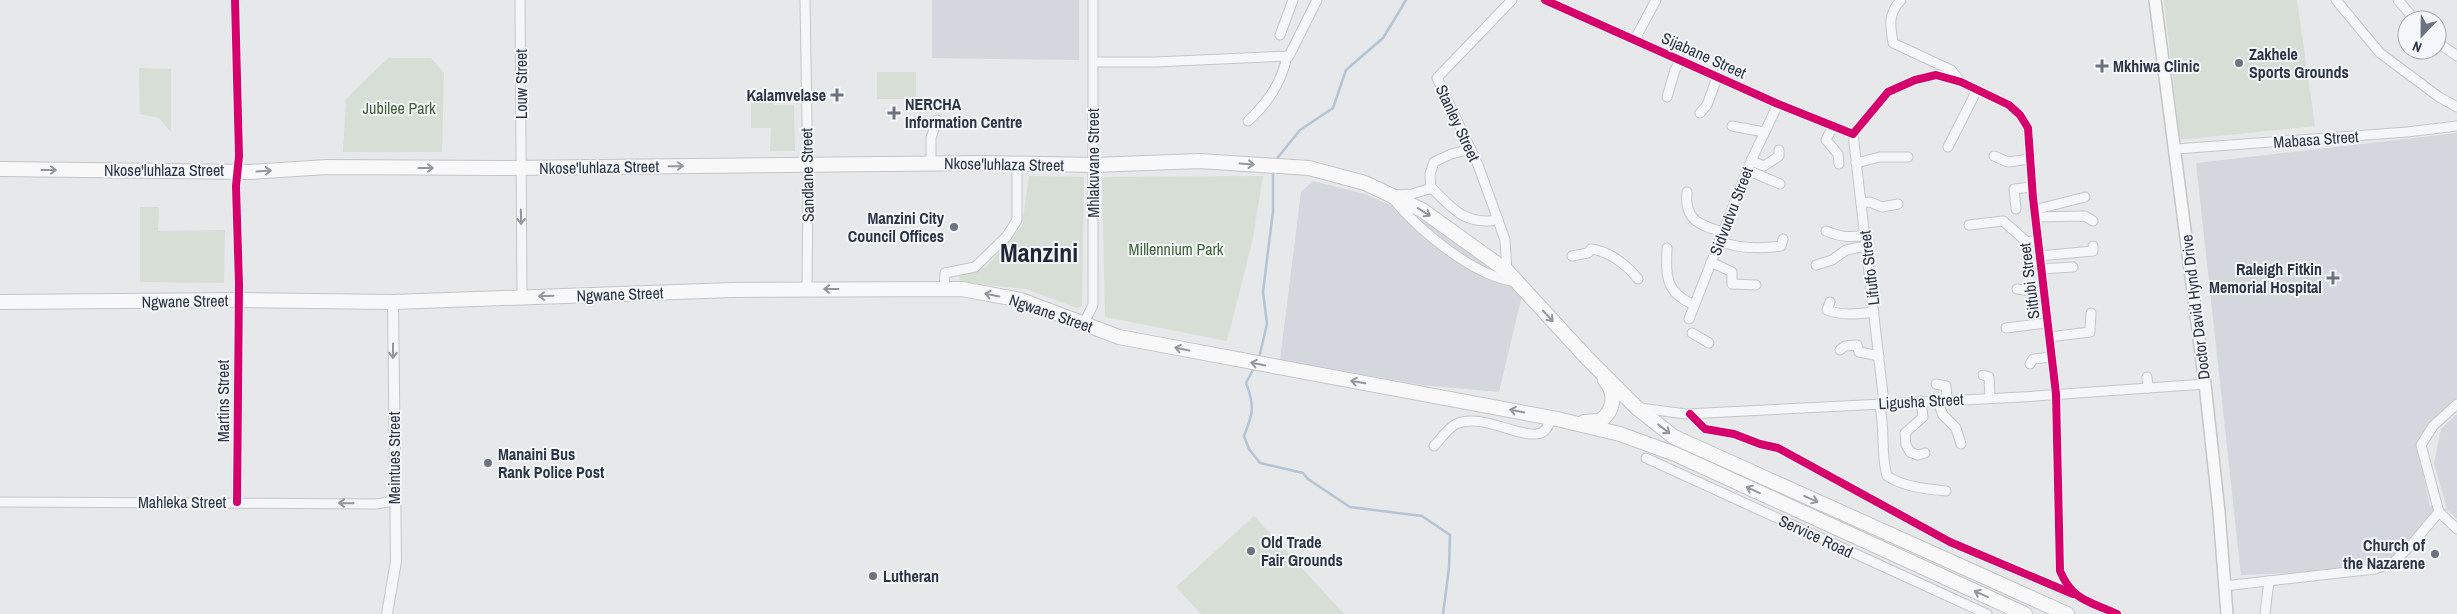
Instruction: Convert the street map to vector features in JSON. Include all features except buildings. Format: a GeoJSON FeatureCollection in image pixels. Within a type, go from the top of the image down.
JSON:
{"type":"FeatureCollection","features":[{"type":"Feature","properties":{"kind":"main road","name":"Doctor David Hynd Drive"},"geometry":{"type":"LineString","coordinates":[[2155,0],[2176,149],[2204,384],[2219,512],[2227,614]]}},
{"type":"Feature","properties":{"kind":"main road","name":"Nkose'luhlaza Street"},"geometry":{"type":"LineString","coordinates":[[0,169],[237,171],[327,167],[521,168],[931,163],[1094,165],[1199,161],[1309,168],[1365,183],[1422,210],[1507,271],[1587,358]]}},
{"type":"Feature","properties":{"kind":"main road","name":"Ngwane Street"},"geometry":{"type":"LineString","coordinates":[[0,302],[238,300],[393,302],[807,289],[962,289],[1022,300],[1118,337],[1287,370],[1555,418]]}},
{"type":"Feature","properties":{"kind":"main road"},"geometry":{"type":"LineString","coordinates":[[1587,358],[1637,408],[1674,437],[2067,614]]}},
{"type":"Feature","properties":{"kind":"main road"},"geometry":{"type":"LineString","coordinates":[[1555,418],[1591,423],[1600,421],[1610,411],[1613,398],[1608,384],[1587,358]]}},
{"type":"Feature","properties":{"kind":"main road"},"geometry":{"type":"LineString","coordinates":[[1555,418],[1620,434],[1675,454],[2025,614]]}},
{"type":"Feature","properties":{"kind":"street"},"geometry":{"type":"LineString","coordinates":[[235,0],[237,171]]}},
{"type":"Feature","properties":{"kind":"street","name":"Louw Street"},"geometry":{"type":"LineString","coordinates":[[520,0],[522,297]]}},
{"type":"Feature","properties":{"kind":"street","name":"Sandlane Street"},"geometry":{"type":"LineString","coordinates":[[805,0],[807,289]]}},
{"type":"Feature","properties":{"kind":"street","name":"Mhlakuvane Street"},"geometry":{"type":"LineString","coordinates":[[1083,324],[1093,305],[1093,0]]}},
{"type":"Feature","properties":{"kind":"street"},"geometry":{"type":"LineString","coordinates":[[1280,35],[1293,0]]}},
{"type":"Feature","properties":{"kind":"street"},"geometry":{"type":"LineString","coordinates":[[1248,121],[1260,110],[1277,87],[1287,56],[1294,48],[1318,0]]}},
{"type":"Feature","properties":{"kind":"street","name":"Stanley Street"},"geometry":{"type":"LineString","coordinates":[[1507,271],[1506,240],[1471,149],[1438,78],[1512,0]]}},
{"type":"Feature","properties":{"kind":"street","name":"Sijabane Street"},"geometry":{"type":"LineString","coordinates":[[1545,0],[1718,75],[1778,104],[1853,134]]}},
{"type":"Feature","properties":{"kind":"street"},"geometry":{"type":"LineString","coordinates":[[1635,39],[1656,0]]}},
{"type":"Feature","properties":{"kind":"street"},"geometry":{"type":"LineString","coordinates":[[1901,0],[1894,7],[1889,20],[1893,43],[1950,70],[1961,82]]}},
{"type":"Feature","properties":{"kind":"street"},"geometry":{"type":"LineString","coordinates":[[2336,0],[2380,53],[2439,98],[2457,106]]}},
{"type":"Feature","properties":{"kind":"street"},"geometry":{"type":"LineString","coordinates":[[2398,0],[2406,10]]}},
{"type":"Feature","properties":{"kind":"street"},"geometry":{"type":"LineString","coordinates":[[1094,62],[1156,62],[1287,56]]}},
{"type":"Feature","properties":{"kind":"street"},"geometry":{"type":"LineString","coordinates":[[1668,97],[1681,60]]}},
{"type":"Feature","properties":{"kind":"street"},"geometry":{"type":"LineString","coordinates":[[1700,113],[1707,105],[1718,75]]}},
{"type":"Feature","properties":{"kind":"street","name":"Sitfubi Street"},"geometry":{"type":"LineString","coordinates":[[1853,134],[1888,92],[1915,80],[1936,75],[1961,82],[2009,105],[2020,115],[2028,128],[2034,214],[2056,394],[2060,571],[2066,585],[2073,594]]}},
{"type":"Feature","properties":{"kind":"street"},"geometry":{"type":"LineString","coordinates":[[1948,147],[1977,90]]}},
{"type":"Feature","properties":{"kind":"street","name":"Sidvudvu Street"},"geometry":{"type":"LineString","coordinates":[[1689,319],[1749,166],[1778,104]]}},
{"type":"Feature","properties":{"kind":"street"},"geometry":{"type":"LineString","coordinates":[[931,163],[932,138],[937,120]]}},
{"type":"Feature","properties":{"kind":"street"},"geometry":{"type":"LineString","coordinates":[[1732,126],[1764,132]]}},
{"type":"Feature","properties":{"kind":"street"},"geometry":{"type":"LineString","coordinates":[[1833,126],[1826,140],[1838,154],[1839,164]]}},
{"type":"Feature","properties":{"kind":"street","name":"Mabasa Street"},"geometry":{"type":"LineString","coordinates":[[2176,149],[2407,132],[2457,126]]}},
{"type":"Feature","properties":{"kind":"street","name":"Lifutfo Street"},"geometry":{"type":"LineString","coordinates":[[1853,134],[1879,356],[1883,427],[1882,459],[1887,476],[1904,484],[1946,491]]}},
{"type":"Feature","properties":{"kind":"street"},"geometry":{"type":"LineString","coordinates":[[1471,149],[1451,154],[1434,162],[1430,174],[1431,188],[1470,220],[1486,222],[1498,220]]}},
{"type":"Feature","properties":{"kind":"street"},"geometry":{"type":"LineString","coordinates":[[1749,166],[1764,166],[1778,156],[1780,150]]}},
{"type":"Feature","properties":{"kind":"street"},"geometry":{"type":"LineString","coordinates":[[1994,156],[2008,162],[2030,159]]}},
{"type":"Feature","properties":{"kind":"street"},"geometry":{"type":"LineString","coordinates":[[1856,163],[1880,157],[1908,157]]}},
{"type":"Feature","properties":{"kind":"street"},"geometry":{"type":"LineString","coordinates":[[944,289],[946,273],[975,267],[1007,236],[1017,220],[1017,164]]}},
{"type":"Feature","properties":{"kind":"street"},"geometry":{"type":"LineString","coordinates":[[1749,166],[1780,184]]}},
{"type":"Feature","properties":{"kind":"street","name":"Martins Street"},"geometry":{"type":"LineString","coordinates":[[237,171],[239,285],[237,502]]}},
{"type":"Feature","properties":{"kind":"street"},"geometry":{"type":"LineString","coordinates":[[1389,195],[1412,194],[1431,188]]}},
{"type":"Feature","properties":{"kind":"street"},"geometry":{"type":"LineString","coordinates":[[2016,209],[2014,189],[2032,188]]}},
{"type":"Feature","properties":{"kind":"street"},"geometry":{"type":"LineString","coordinates":[[1687,192],[1685,206],[1689,216],[1738,247],[1769,248],[1781,246],[1783,239]]}},
{"type":"Feature","properties":{"kind":"street"},"geometry":{"type":"LineString","coordinates":[[1389,195],[1408,215],[1460,259],[1503,280],[1517,282]]}},
{"type":"Feature","properties":{"kind":"street"},"geometry":{"type":"LineString","coordinates":[[2034,214],[2085,197]]}},
{"type":"Feature","properties":{"kind":"street"},"geometry":{"type":"LineString","coordinates":[[1861,203],[1870,202],[1882,207],[1898,204]]}},
{"type":"Feature","properties":{"kind":"street"},"geometry":{"type":"LineString","coordinates":[[2034,214],[2085,216],[2093,220]]}},
{"type":"Feature","properties":{"kind":"street"},"geometry":{"type":"LineString","coordinates":[[1969,225],[2003,221],[2026,242],[2038,240]]}},
{"type":"Feature","properties":{"kind":"street"},"geometry":{"type":"LineString","coordinates":[[1826,231],[1839,237],[1852,238],[1865,235]]}},
{"type":"Feature","properties":{"kind":"street"},"geometry":{"type":"LineString","coordinates":[[1816,264],[1832,260],[1846,250],[1866,246]]}},
{"type":"Feature","properties":{"kind":"street"},"geometry":{"type":"LineString","coordinates":[[2039,256],[2093,251],[2093,246]]}},
{"type":"Feature","properties":{"kind":"street"},"geometry":{"type":"LineString","coordinates":[[1667,248],[1666,271],[1670,287],[1680,299],[1694,305]]}},
{"type":"Feature","properties":{"kind":"street"},"geometry":{"type":"LineString","coordinates":[[1572,256],[1588,253],[1591,249],[1600,250],[1618,260],[1638,279]]}},
{"type":"Feature","properties":{"kind":"street"},"geometry":{"type":"LineString","coordinates":[[1711,262],[1732,272],[1732,284],[1756,284]]}},
{"type":"Feature","properties":{"kind":"street"},"geometry":{"type":"LineString","coordinates":[[2041,269],[2073,267]]}},
{"type":"Feature","properties":{"kind":"street"},"geometry":{"type":"LineString","coordinates":[[2017,289],[2030,292],[2043,290]]}},
{"type":"Feature","properties":{"kind":"street","name":"Meintues Street"},"geometry":{"type":"LineString","coordinates":[[387,614],[396,561],[393,302]]}},
{"type":"Feature","properties":{"kind":"street"},"geometry":{"type":"LineString","coordinates":[[1830,302],[1827,310],[1834,313],[1874,312]]}},
{"type":"Feature","properties":{"kind":"street"},"geometry":{"type":"LineString","coordinates":[[2049,337],[2090,332],[2091,313]]}},
{"type":"Feature","properties":{"kind":"street"},"geometry":{"type":"LineString","coordinates":[[2006,328],[2047,323]]}},
{"type":"Feature","properties":{"kind":"street"},"geometry":{"type":"LineString","coordinates":[[1692,333],[1709,343]]}},
{"type":"Feature","properties":{"kind":"street"},"geometry":{"type":"LineString","coordinates":[[1840,350],[1845,346],[1857,345],[1859,352],[1879,356]]}},
{"type":"Feature","properties":{"kind":"street"},"geometry":{"type":"LineString","coordinates":[[2030,364],[2033,359],[2052,357]]}},
{"type":"Feature","properties":{"kind":"street"},"geometry":{"type":"LineString","coordinates":[[1983,375],[1989,377],[1990,398]]}},
{"type":"Feature","properties":{"kind":"street"},"geometry":{"type":"LineString","coordinates":[[2148,376],[2148,388]]}},
{"type":"Feature","properties":{"kind":"street"},"geometry":{"type":"LineString","coordinates":[[1936,384],[1946,386],[1947,400]]}},
{"type":"Feature","properties":{"kind":"street","name":"Ligusha Street"},"geometry":{"type":"LineString","coordinates":[[1637,408],[1690,414],[1736,410],[1990,398],[2204,384]]}},
{"type":"Feature","properties":{"kind":"street"},"geometry":{"type":"LineString","coordinates":[[1937,400],[1944,415],[1956,428],[1961,444]]}},
{"type":"Feature","properties":{"kind":"street"},"geometry":{"type":"LineString","coordinates":[[1921,401],[1924,417],[1905,433],[1905,438],[1910,452],[1918,455],[1925,453]]}},
{"type":"Feature","properties":{"kind":"street"},"geometry":{"type":"LineString","coordinates":[[2457,404],[2434,426],[2421,445],[2439,512],[2457,529]]}},
{"type":"Feature","properties":{"kind":"street"},"geometry":{"type":"LineString","coordinates":[[1690,414],[1705,429],[1734,434],[1760,444],[1778,448],[1950,542],[2117,614]]}},
{"type":"Feature","properties":{"kind":"street"},"geometry":{"type":"LineString","coordinates":[[1434,446],[1456,424],[1472,422],[1496,424],[1524,432],[1540,434],[1547,429],[1555,418]]}},
{"type":"Feature","properties":{"kind":"street","name":"Service Road"},"geometry":{"type":"LineString","coordinates":[[1646,458],[1987,614]]}},
{"type":"Feature","properties":{"kind":"street","name":"Mahleka Street"},"geometry":{"type":"LineString","coordinates":[[0,502],[376,504],[394,501]]}},
{"type":"Feature","properties":{"kind":"street"},"geometry":{"type":"LineString","coordinates":[[2224,586],[2375,569],[2393,563],[2439,512]]}},
{"type":"Feature","properties":{"kind":"street"},"geometry":{"type":"LineString","coordinates":[[2265,614],[2269,581]]}},
{"type":"Feature","properties":{"kind":"shaded area"},"geometry":{"type":"Polygon","coordinates":[[[932,0],[1079,0],[1079,60],[932,58],[932,0]]]}},
{"type":"Feature","properties":{"kind":"shaded area","name":"Raleigh Fitkin Memorial Hospital"},"geometry":{"type":"Polygon","coordinates":[[[2457,133],[2457,410],[2418,448],[2430,506],[2447,509],[2434,463],[2441,429],[2457,414],[2457,519],[2447,510],[2405,559],[2326,572],[2241,575],[2196,163],[2457,133]]]}},
{"type":"Feature","properties":{"kind":"shaded area"},"geometry":{"type":"Polygon","coordinates":[[[1313,181],[1365,194],[1430,223],[1479,256],[1522,295],[1499,392],[1422,385],[1280,360],[1301,192],[1313,181]]]}},
{"type":"Feature","properties":{"kind":"green space","name":"Zakhele Sports Grounds"},"geometry":{"type":"Polygon","coordinates":[[[2164,0],[2297,0],[2315,126],[2180,140],[2164,0]]]}},
{"type":"Feature","properties":{"kind":"green space","name":"Jubilee Park"},"geometry":{"type":"Polygon","coordinates":[[[388,58],[431,58],[444,73],[442,152],[343,152],[346,99],[388,58]]]}},
{"type":"Feature","properties":{"kind":"green space"},"geometry":{"type":"Polygon","coordinates":[[[139,68],[171,69],[171,132],[159,118],[140,114],[139,68]]]}},
{"type":"Feature","properties":{"kind":"green space"},"geometry":{"type":"Polygon","coordinates":[[[877,72],[916,72],[916,99],[877,99],[877,72]]]}},
{"type":"Feature","properties":{"kind":"green space"},"geometry":{"type":"Polygon","coordinates":[[[751,93],[774,93],[774,105],[794,105],[795,151],[770,151],[771,128],[751,128],[751,93]]]}},
{"type":"Feature","properties":{"kind":"green space"},"geometry":{"type":"Polygon","coordinates":[[[1029,176],[1084,177],[1082,306],[1077,308],[1026,289],[960,282],[959,274],[986,267],[1022,226],[1029,176]]]}},
{"type":"Feature","properties":{"kind":"green space","name":"Millennium Park"},"geometry":{"type":"Polygon","coordinates":[[[1263,176],[1253,238],[1227,341],[1105,317],[1102,177],[1263,176]]]}},
{"type":"Feature","properties":{"kind":"green space"},"geometry":{"type":"Polygon","coordinates":[[[140,207],[159,207],[158,231],[225,230],[224,283],[140,282],[140,207]]]}},
{"type":"Feature","properties":{"kind":"green space","name":"Old Trade Fair Grounds"},"geometry":{"type":"Polygon","coordinates":[[[1254,516],[1344,614],[1201,614],[1176,587],[1254,516]]]}},
{"type":"Feature","properties":{"kind":"waterway"},"geometry":{"type":"LineString","coordinates":[[1275,161],[1300,130],[1333,108],[1346,70],[1383,38],[1406,0]]}},
{"type":"Feature","properties":{"kind":"waterway"},"geometry":{"type":"LineString","coordinates":[[1259,358],[1267,324],[1263,292],[1273,211],[1273,171]]}},
{"type":"Feature","properties":{"kind":"waterway"},"geometry":{"type":"LineString","coordinates":[[1254,368],[1246,383],[1251,398],[1252,410],[1244,436],[1249,449],[1260,463],[1303,473],[1308,479],[1350,507],[1422,516],[1450,535],[1449,568],[1443,614]]}},
{"type":"Feature","properties":{"kind":"cycle path"},"geometry":{"type":"LineString","coordinates":[[235,0],[239,156],[236,186],[239,285],[237,502]]}},
{"type":"Feature","properties":{"kind":"cycle path"},"geometry":{"type":"LineString","coordinates":[[1545,0],[1778,104],[1853,134],[1888,92],[1915,80],[1936,75],[1961,82],[2009,105],[2020,115],[2028,128],[2033,198],[2056,394],[2060,571],[2070,589],[2076,594],[2090,603],[2117,614]]}},
{"type":"Feature","properties":{"kind":"cycle path"},"geometry":{"type":"LineString","coordinates":[[1690,414],[1705,429],[1734,434],[1760,444],[1778,448],[1950,542],[2073,594]]}},
{"type":"Feature","properties":{"kind":"place","name":"Zakhele Sports Grounds"},"geometry":{"type":"Point","coordinates":[2239,63]}},
{"type":"Feature","properties":{"kind":"place","name":"Mkhiwa Clinic"},"geometry":{"type":"Point","coordinates":[2102,66]}},
{"type":"Feature","properties":{"kind":"place","name":"Kalamvelase"},"geometry":{"type":"Point","coordinates":[837,95]}},
{"type":"Feature","properties":{"kind":"place","name":"NERCHA Information Centre"},"geometry":{"type":"Point","coordinates":[894,113]}},
{"type":"Feature","properties":{"kind":"place","name":"Manzini City Council Offices"},"geometry":{"type":"Point","coordinates":[954,227]}},
{"type":"Feature","properties":{"kind":"place","name":"Raleigh Fitkin Memorial Hospital"},"geometry":{"type":"Point","coordinates":[2333,278]}},
{"type":"Feature","properties":{"kind":"place","name":"Manaini Bus Rank Police Post"},"geometry":{"type":"Point","coordinates":[488,463]}},
{"type":"Feature","properties":{"kind":"place","name":"Old Trade Fair Grounds"},"geometry":{"type":"Point","coordinates":[1251,551]}},
{"type":"Feature","properties":{"kind":"place","name":"Church of the Nazarene"},"geometry":{"type":"Point","coordinates":[2435,554]}},
{"type":"Feature","properties":{"kind":"place","name":"Lutheran"},"geometry":{"type":"Point","coordinates":[873,576]}},
{"type":"Feature","properties":{"kind":"district","name":"Manzini"},"geometry":{"type":"Point","coordinates":[1039,252]}}]}
